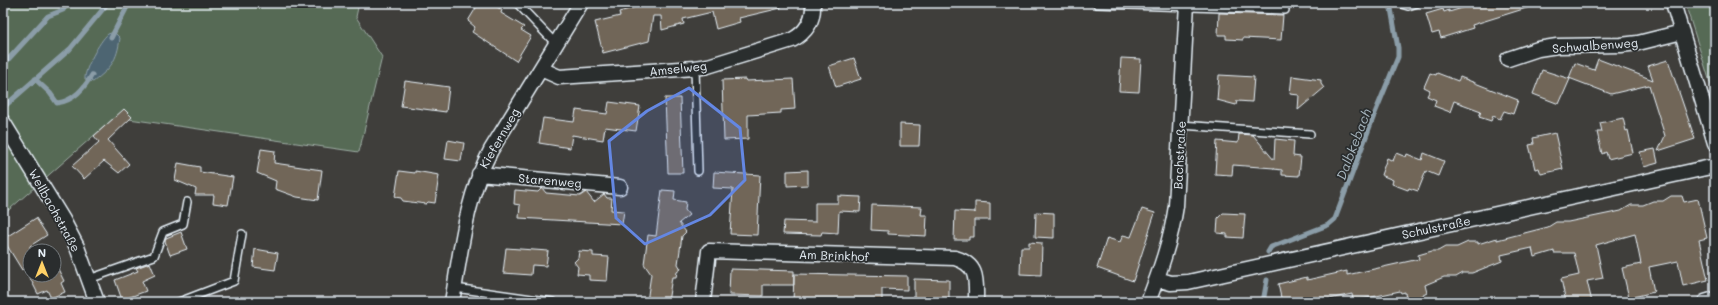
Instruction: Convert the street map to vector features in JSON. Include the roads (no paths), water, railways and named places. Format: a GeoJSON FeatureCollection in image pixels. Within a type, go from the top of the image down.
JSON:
{"type":"FeatureCollection","features":[{"type":"Feature","properties":{"kind":"street","name":"Kiefernweg"},"geometry":{"type":"LineString","coordinates":[[453,295],[470,200],[479,174],[491,150],[581,3]]}},
{"type":"Feature","properties":{"kind":"street","name":"Amselweg"},"geometry":{"type":"LineString","coordinates":[[541,69],[559,77],[708,66],[801,36],[807,29],[813,13],[813,3]]}},
{"type":"Feature","properties":{"kind":"street"},"geometry":{"type":"LineString","coordinates":[[1673,3],[1715,142]]}},
{"type":"Feature","properties":{"kind":"street","name":"Bachstraße"},"geometry":{"type":"LineString","coordinates":[[1148,302],[1173,229],[1176,206],[1187,5]]}},
{"type":"Feature","properties":{"kind":"street","name":"Schwalbenweg"},"geometry":{"type":"LineString","coordinates":[[1508,59],[1538,49],[1557,46],[1621,45],[1638,43],[1682,32]]}},
{"type":"Feature","properties":{"kind":"street","name":"Wellbachstraße"},"geometry":{"type":"LineString","coordinates":[[3,122],[63,220],[89,279],[97,302]]}},
{"type":"Feature","properties":{"kind":"street","name":"Schulstraße"},"geometry":{"type":"LineString","coordinates":[[1157,279],[1171,283],[1188,282],[1715,168]]}},
{"type":"Feature","properties":{"kind":"street","name":"Starenweg"},"geometry":{"type":"LineString","coordinates":[[479,174],[620,187]]}},
{"type":"Feature","properties":{"kind":"street","name":"Am Brinkhof"},"geometry":{"type":"LineString","coordinates":[[703,302],[709,251],[955,258],[964,261],[973,269],[976,275],[976,302]]}},
{"type":"Feature","properties":{"kind":"street"},"geometry":{"type":"LineString","coordinates":[[1705,302],[1715,299]]}},
{"type":"Feature","properties":{"kind":"lane"},"geometry":{"type":"LineString","coordinates":[[517,3],[556,44]]}},
{"type":"Feature","properties":{"kind":"lane"},"geometry":{"type":"LineString","coordinates":[[1398,3],[1408,6],[1418,3]]}},
{"type":"Feature","properties":{"kind":"lane"},"geometry":{"type":"LineString","coordinates":[[1097,4],[1187,5],[1285,10]]}},
{"type":"Feature","properties":{"kind":"lane"},"geometry":{"type":"LineString","coordinates":[[695,68],[698,171]]}},
{"type":"Feature","properties":{"kind":"lane"},"geometry":{"type":"LineString","coordinates":[[1181,125],[1310,134]]}},
{"type":"Feature","properties":{"kind":"lane"},"geometry":{"type":"LineString","coordinates":[[89,279],[154,256],[163,232],[183,224],[186,202]]}},
{"type":"Feature","properties":{"kind":"lane"},"geometry":{"type":"LineString","coordinates":[[178,302],[234,281],[242,234]]}},
{"type":"Feature","properties":{"kind":"lane","name":"Kiefernweg"},"geometry":{"type":"LineString","coordinates":[[453,295],[553,302]]}},
{"type":"Feature","properties":{"kind":"water"},"geometry":{"type":"Polygon","coordinates":[[[114,32],[120,38],[119,46],[115,58],[109,68],[93,82],[85,79],[87,69],[97,49],[108,34],[114,32]]]}},
{"type":"Feature","properties":{"kind":"waterway"},"geometry":{"type":"LineString","coordinates":[[3,65],[48,16],[63,10],[68,3]]}},
{"type":"Feature","properties":{"kind":"waterway"},"geometry":{"type":"LineString","coordinates":[[6,105],[70,49],[108,3]]}},
{"type":"Feature","properties":{"kind":"waterway"},"geometry":{"type":"LineString","coordinates":[[111,38],[129,3]]}},
{"type":"Feature","properties":{"kind":"waterway","name":"Dalbkebach"},"geometry":{"type":"LineString","coordinates":[[1268,252],[1271,247],[1328,225],[1335,219],[1398,57],[1398,48],[1390,3]]}},
{"type":"Feature","properties":{"kind":"waterway"},"geometry":{"type":"LineString","coordinates":[[35,79],[50,93],[57,103],[69,100],[73,97],[86,85],[92,75]]}},
{"type":"Feature","properties":{"kind":"waterway","name":"Dalbkebach"},"geometry":{"type":"LineString","coordinates":[[1263,302],[1267,280]]}}]}
